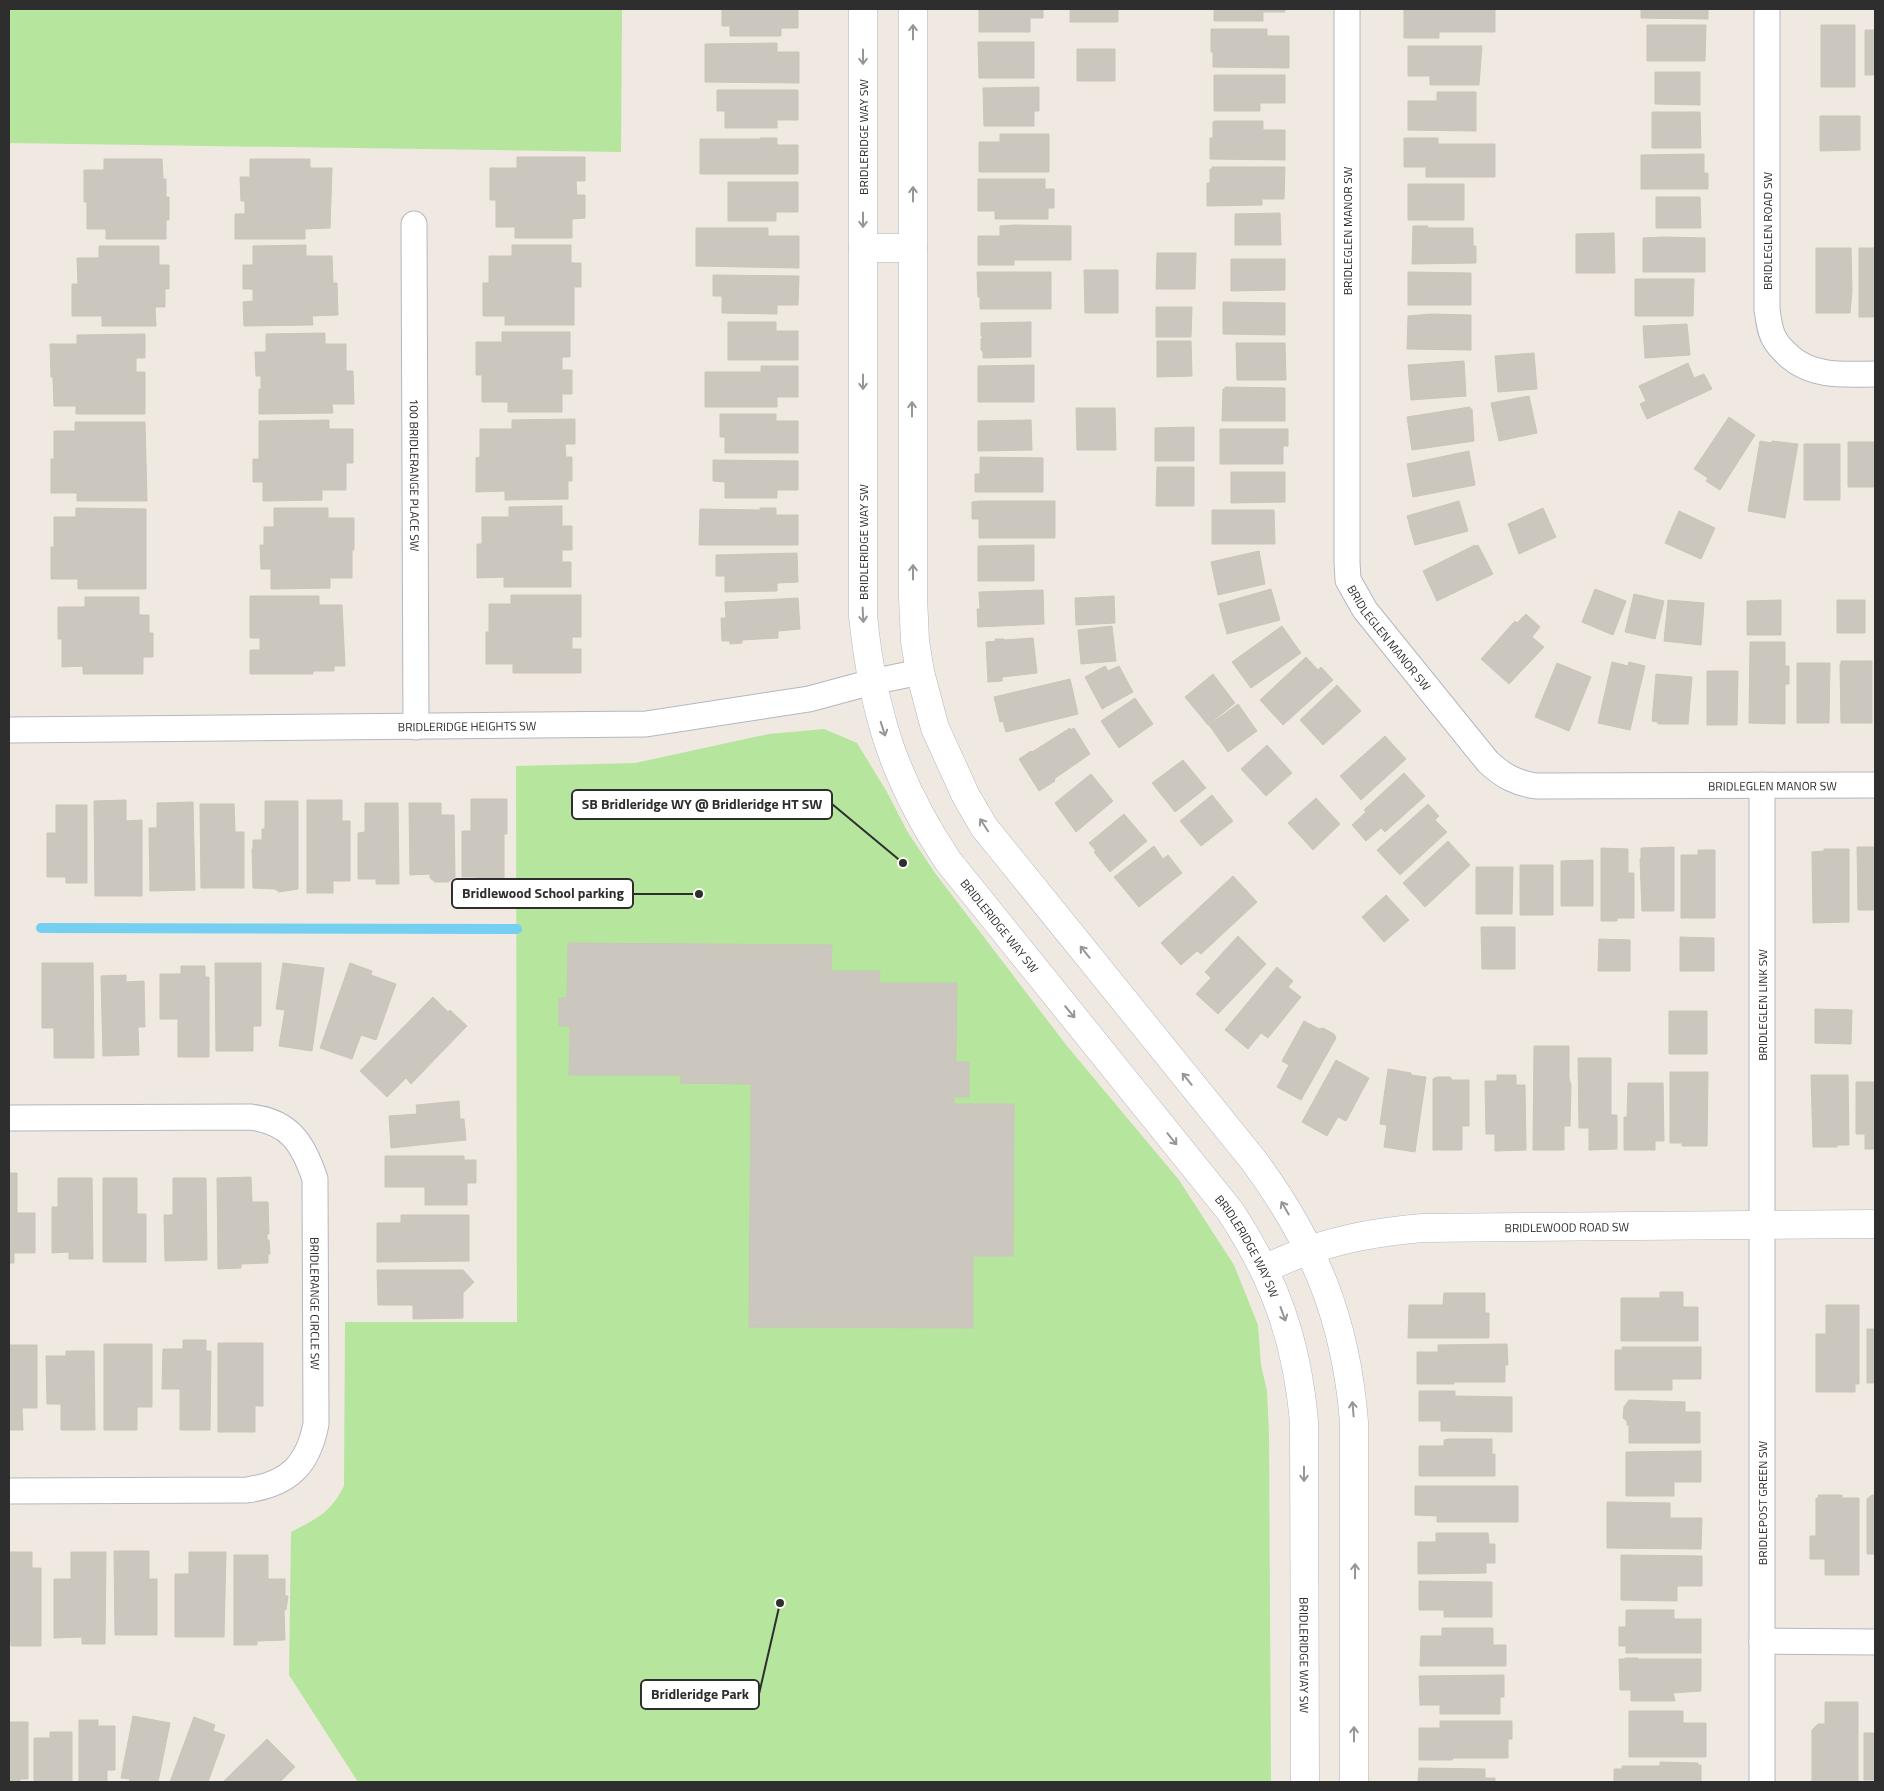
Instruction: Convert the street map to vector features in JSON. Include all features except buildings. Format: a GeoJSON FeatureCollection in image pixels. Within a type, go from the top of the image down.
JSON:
{"type":"FeatureCollection","features":[{"type":"Feature","properties":{"kind":"street","name":"BRIDLERIDGE WAY SW"},"geometry":{"type":"LineString","coordinates":[[863,9],[863,616],[868,662],[880,719],[903,783],[932,837],[948,861],[1230,1211],[1251,1243],[1288,1326],[1297,1363],[1303,1406],[1305,1782]]}},
{"type":"Feature","properties":{"kind":"street"},"geometry":{"type":"LineString","coordinates":[[913,9],[913,597],[915,641],[920,672],[934,728],[966,796],[984,827],[1273,1186],[1310,1250],[1326,1287],[1343,1341],[1351,1384],[1354,1422],[1354,1782]]}},
{"type":"Feature","properties":{"kind":"street","name":"BRIDLEGLEN MANOR SW"},"geometry":{"type":"LineString","coordinates":[[1347,9],[1348,580],[1365,610],[1488,762],[1512,780],[1536,786],[1875,785]]}},
{"type":"Feature","properties":{"kind":"street","name":"BRIDLEGLEN ROAD SW"},"geometry":{"type":"LineString","coordinates":[[1767,9],[1767,310],[1770,329],[1775,340],[1784,351],[1798,364],[1815,372],[1829,374],[1875,374]]}},
{"type":"Feature","properties":{"kind":"street","name":"100 BRIDLERANGE PLACE SW"},"geometry":{"type":"LineString","coordinates":[[414,224],[416,726]]}},
{"type":"Feature","properties":{"kind":"street"},"geometry":{"type":"LineString","coordinates":[[863,248],[913,248]]}},
{"type":"Feature","properties":{"kind":"street","name":"BRIDLERIDGE HEIGHTS SW"},"geometry":{"type":"LineString","coordinates":[[9,730],[646,724],[808,699],[872,682],[920,672]]}},
{"type":"Feature","properties":{"kind":"street","name":"BRIDLEGLEN LINK SW"},"geometry":{"type":"LineString","coordinates":[[1761,1224],[1762,785]]}},
{"type":"Feature","properties":{"kind":"street","name":"BRIDLERANGE CIRCLE SW"},"geometry":{"type":"LineString","coordinates":[[9,1118],[250,1117],[265,1118],[287,1129],[298,1140],[308,1159],[315,1179],[316,1424],[310,1450],[298,1466],[282,1481],[263,1487],[247,1490],[9,1490]]}},
{"type":"Feature","properties":{"kind":"street","name":"BRIDLEPOST GREEN SW"},"geometry":{"type":"LineString","coordinates":[[1761,1224],[1762,1782]]}},
{"type":"Feature","properties":{"kind":"street","name":"BRIDLEWOOD ROAD SW"},"geometry":{"type":"LineString","coordinates":[[1264,1269],[1310,1250],[1369,1234],[1423,1228],[1875,1224]]}},
{"type":"Feature","properties":{"kind":"street"},"geometry":{"type":"LineString","coordinates":[[1762,1641],[1875,1642]]}},
{"type":"Feature","properties":{"kind":"green space"},"geometry":{"type":"Polygon","coordinates":[[[9,9],[622,9],[621,152],[9,143],[9,9]]]}},
{"type":"Feature","properties":{"kind":"green space"},"geometry":{"type":"Polygon","coordinates":[[[824,729],[857,743],[887,792],[907,831],[935,873],[1067,1046],[1179,1180],[1234,1265],[1258,1325],[1261,1365],[1267,1391],[1269,1434],[1271,1782],[358,1782],[289,1675],[291,1532],[309,1523],[328,1509],[344,1486],[345,1322],[517,1322],[516,766],[635,763],[769,734],[824,729]]]}},
{"type":"Feature","properties":{"kind":"waterway"},"geometry":{"type":"LineString","coordinates":[[41,928],[517,929]]}},
{"type":"Feature","properties":{"kind":"place","name":"SB Bridleridge WY @ Bridleridge HT SW"},"geometry":{"type":"Point","coordinates":[903,863]}},
{"type":"Feature","properties":{"kind":"place","name":"Bridlewood School parking"},"geometry":{"type":"Point","coordinates":[699,894]}},
{"type":"Feature","properties":{"kind":"place","name":"Bridleridge Park"},"geometry":{"type":"Point","coordinates":[780,1603]}}]}
